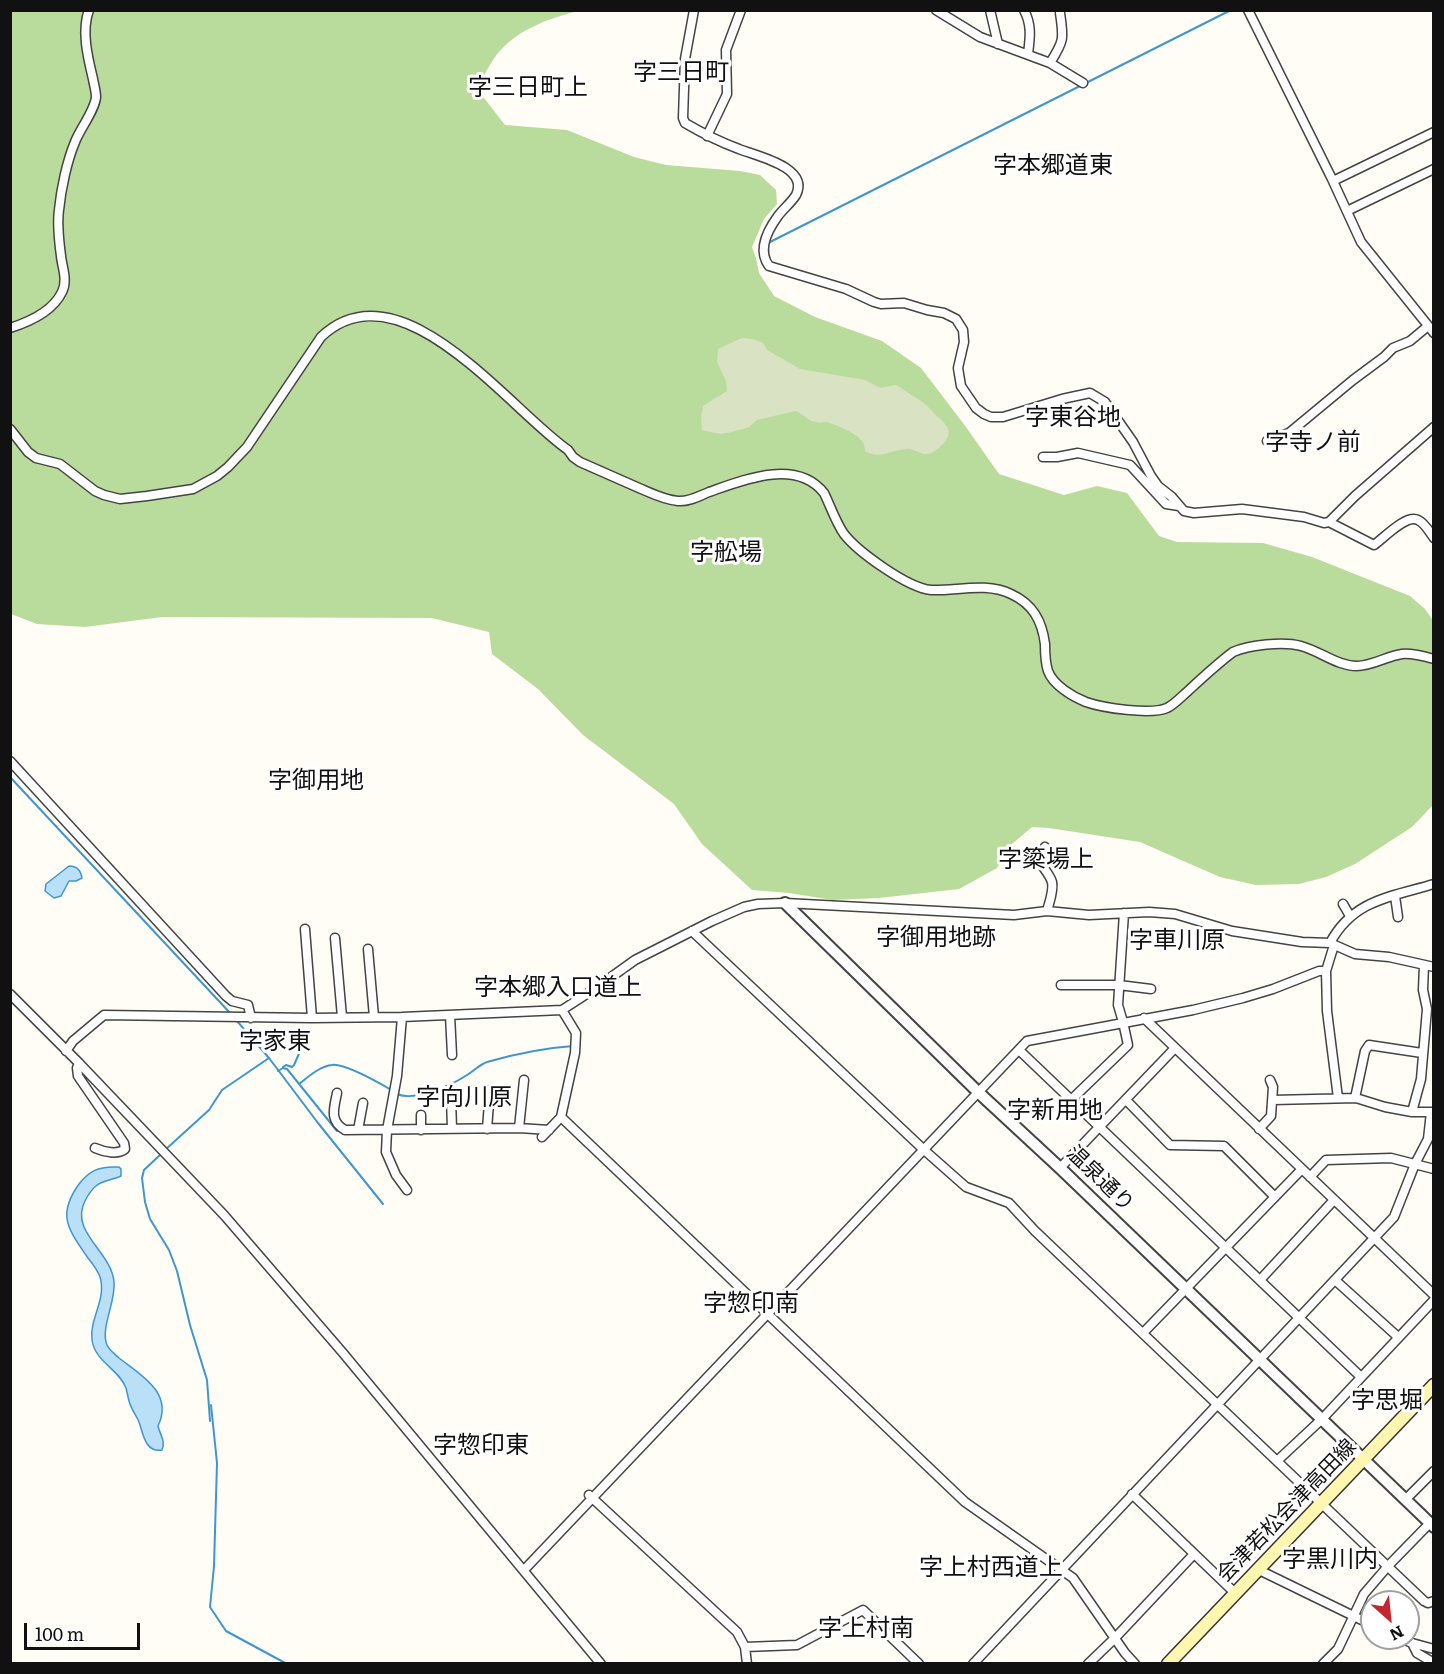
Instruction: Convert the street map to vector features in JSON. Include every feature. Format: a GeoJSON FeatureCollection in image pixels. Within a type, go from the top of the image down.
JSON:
{"type":"FeatureCollection","features":[{"type":"Feature","properties":{"kind":"main road","name":"会津若松会津高田線"},"geometry":{"type":"LineString","coordinates":[[1168,1664],[1434,1385]]}},
{"type":"Feature","properties":{"kind":"street"},"geometry":{"type":"LineString","coordinates":[[10,328],[36,317],[48,308],[57,299],[64,286],[59,210],[69,157],[80,130],[95,103],[96,94],[86,36],[89,10]]}},
{"type":"Feature","properties":{"kind":"street"},"geometry":{"type":"LineString","coordinates":[[694,10],[685,59],[683,118],[685,123],[707,136],[772,160],[788,169],[795,177],[798,186],[796,194],[777,216],[764,242],[765,261],[769,266],[846,289],[881,304],[904,303],[944,313],[956,319],[963,330],[964,342],[958,368],[961,386],[976,408],[991,417],[1002,417],[1090,393],[1105,402],[1133,442],[1155,481],[1184,511],[1194,513],[1242,509],[1304,517],[1324,523],[1329,522],[1374,545],[1406,520],[1413,519],[1419,520],[1434,538]]}},
{"type":"Feature","properties":{"kind":"street"},"geometry":{"type":"LineString","coordinates":[[707,136],[727,94],[726,50],[741,10]]}},
{"type":"Feature","properties":{"kind":"street"},"geometry":{"type":"LineString","coordinates":[[936,10],[980,37],[1050,63],[1083,83]]}},
{"type":"Feature","properties":{"kind":"street"},"geometry":{"type":"LineString","coordinates":[[990,10],[998,44]]}},
{"type":"Feature","properties":{"kind":"street"},"geometry":{"type":"LineString","coordinates":[[1024,10],[1031,29],[1028,54]]}},
{"type":"Feature","properties":{"kind":"street"},"geometry":{"type":"LineString","coordinates":[[1248,10],[1361,242],[1431,329],[1393,348],[1289,433],[1267,441]]}},
{"type":"Feature","properties":{"kind":"street"},"geometry":{"type":"LineString","coordinates":[[1050,63],[1062,43],[1064,34],[1060,13]]}},
{"type":"Feature","properties":{"kind":"street"},"geometry":{"type":"LineString","coordinates":[[1333,181],[1434,132]]}},
{"type":"Feature","properties":{"kind":"street"},"geometry":{"type":"LineString","coordinates":[[1347,211],[1434,170]]}},
{"type":"Feature","properties":{"kind":"street"},"geometry":{"type":"LineString","coordinates":[[10,429],[28,452],[36,458],[60,464],[104,495],[120,499],[193,489],[222,472],[247,447],[321,337],[331,328],[345,320],[357,317],[390,318],[413,326],[449,346],[580,462],[668,500],[684,501],[772,475],[788,473],[810,480],[824,493],[843,533],[877,563],[911,584],[928,590],[992,588],[1004,590],[1025,602],[1034,610],[1042,627],[1049,673],[1067,691],[1085,702],[1107,708],[1159,711],[1172,705],[1233,652],[1256,646],[1295,645],[1349,666],[1360,666],[1404,654],[1434,659]]}},
{"type":"Feature","properties":{"kind":"street"},"geometry":{"type":"LineString","coordinates":[[1329,522],[1355,496],[1434,427]]}},
{"type":"Feature","properties":{"kind":"street"},"geometry":{"type":"LineString","coordinates":[[1043,457],[1078,453],[1130,465],[1166,504],[1179,506]]}},
{"type":"Feature","properties":{"kind":"street"},"geometry":{"type":"LineString","coordinates":[[10,761],[226,996],[232,1001],[248,1005],[248,1017]]}},
{"type":"Feature","properties":{"kind":"street"},"geometry":{"type":"LineString","coordinates":[[1045,847],[1040,861],[1052,883],[1047,911]]}},
{"type":"Feature","properties":{"kind":"street"},"geometry":{"type":"LineString","coordinates":[[1338,1098],[1326,1011],[1326,971],[1337,930],[1350,916],[1366,906],[1434,884]]}},
{"type":"Feature","properties":{"kind":"street"},"geometry":{"type":"LineString","coordinates":[[1395,896],[1398,917]]}},
{"type":"Feature","properties":{"kind":"street"},"geometry":{"type":"LineString","coordinates":[[66,1051],[73,1041],[104,1015],[312,1018],[402,1017],[562,1010],[635,960],[692,931],[744,907],[785,903],[1014,915],[1047,911],[1089,915],[1149,912],[1175,914],[1232,931],[1294,941],[1332,944],[1355,954],[1389,957],[1434,967]]}},
{"type":"Feature","properties":{"kind":"street","name":"温泉通り"},"geometry":{"type":"LineString","coordinates":[[785,903],[978,1092],[1186,1288],[1431,1526]]}},
{"type":"Feature","properties":{"kind":"street"},"geometry":{"type":"LineString","coordinates":[[1342,904],[1350,916]]}},
{"type":"Feature","properties":{"kind":"street"},"geometry":{"type":"LineString","coordinates":[[1071,1100],[1128,1045],[1118,1005],[1124,913]]}},
{"type":"Feature","properties":{"kind":"street"},"geometry":{"type":"LineString","coordinates":[[305,930],[312,1018]]}},
{"type":"Feature","properties":{"kind":"street"},"geometry":{"type":"LineString","coordinates":[[692,931],[966,1187],[1009,1203],[1424,1601],[1428,1603],[1434,1601]]}},
{"type":"Feature","properties":{"kind":"street"},"geometry":{"type":"LineString","coordinates":[[335,938],[342,1017]]}},
{"type":"Feature","properties":{"kind":"street"},"geometry":{"type":"LineString","coordinates":[[368,950],[374,1017]]}},
{"type":"Feature","properties":{"kind":"street"},"geometry":{"type":"LineString","coordinates":[[1412,1112],[1421,1079],[1426,1009],[1423,990],[1424,965]]}},
{"type":"Feature","properties":{"kind":"street"},"geometry":{"type":"LineString","coordinates":[[524,1570],[590,1497],[1027,1041],[1193,1010],[1274,989],[1319,971],[1326,971]]}},
{"type":"Feature","properties":{"kind":"street"},"geometry":{"type":"LineString","coordinates":[[1061,985],[1151,989]]}},
{"type":"Feature","properties":{"kind":"street"},"geometry":{"type":"LineString","coordinates":[[10,994],[224,1215],[343,1353],[601,1664]]}},
{"type":"Feature","properties":{"kind":"street"},"geometry":{"type":"LineString","coordinates":[[337,1093],[333,1114],[339,1126],[345,1130],[519,1128],[545,1134],[561,1117],[575,1053],[576,1033],[562,1010]]}},
{"type":"Feature","properties":{"kind":"street"},"geometry":{"type":"LineString","coordinates":[[450,1015],[452,1055]]}},
{"type":"Feature","properties":{"kind":"street"},"geometry":{"type":"LineString","coordinates":[[402,1017],[398,1076],[387,1130],[386,1152],[396,1175],[407,1190]]}},
{"type":"Feature","properties":{"kind":"street"},"geometry":{"type":"LineString","coordinates":[[1144,1018],[1434,1298],[1322,1419],[1277,1461]]}},
{"type":"Feature","properties":{"kind":"street"},"geometry":{"type":"LineString","coordinates":[[1355,1098],[1365,1051],[1369,1045],[1422,1053]]}},
{"type":"Feature","properties":{"kind":"street"},"geometry":{"type":"LineString","coordinates":[[1060,1168],[1175,1048]]}},
{"type":"Feature","properties":{"kind":"street"},"geometry":{"type":"LineString","coordinates":[[1019,1050],[1361,1377]]}},
{"type":"Feature","properties":{"kind":"street"},"geometry":{"type":"LineString","coordinates":[[79,1063],[78,1076],[124,1143],[125,1149],[117,1153],[96,1148]]}},
{"type":"Feature","properties":{"kind":"street"},"geometry":{"type":"LineString","coordinates":[[519,1128],[525,1080]]}},
{"type":"Feature","properties":{"kind":"street"},"geometry":{"type":"LineString","coordinates":[[1259,1129],[1272,1116],[1274,1087],[1270,1080]]}},
{"type":"Feature","properties":{"kind":"street"},"geometry":{"type":"LineString","coordinates":[[487,1129],[490,1090]]}},
{"type":"Feature","properties":{"kind":"street"},"geometry":{"type":"LineString","coordinates":[[973,1664],[1394,1217],[1415,1164],[1428,1139],[1432,1112],[1412,1112],[1355,1098],[1273,1100]]}},
{"type":"Feature","properties":{"kind":"street"},"geometry":{"type":"LineString","coordinates":[[451,1099],[452,1129]]}},
{"type":"Feature","properties":{"kind":"street"},"geometry":{"type":"LineString","coordinates":[[1126,1100],[1170,1145],[1224,1146],[1275,1197]]}},
{"type":"Feature","properties":{"kind":"street"},"geometry":{"type":"LineString","coordinates":[[358,1130],[363,1103]]}},
{"type":"Feature","properties":{"kind":"street"},"geometry":{"type":"LineString","coordinates":[[421,1115],[421,1130]]}},
{"type":"Feature","properties":{"kind":"street"},"geometry":{"type":"LineString","coordinates":[[561,1117],[965,1502],[1075,1580],[1135,1664]]}},
{"type":"Feature","properties":{"kind":"street"},"geometry":{"type":"LineString","coordinates":[[1310,1177],[1326,1160],[1391,1158],[1434,1169]]}},
{"type":"Feature","properties":{"kind":"street"},"geometry":{"type":"LineString","coordinates":[[1143,1333],[1302,1169]]}},
{"type":"Feature","properties":{"kind":"street"},"geometry":{"type":"LineString","coordinates":[[1260,1281],[1334,1200]]}},
{"type":"Feature","properties":{"kind":"street"},"geometry":{"type":"LineString","coordinates":[[1335,1280],[1398,1337]]}},
{"type":"Feature","properties":{"kind":"street"},"geometry":{"type":"LineString","coordinates":[[1405,1500],[1434,1471]]}},
{"type":"Feature","properties":{"kind":"street"},"geometry":{"type":"LineString","coordinates":[[1132,1494],[1235,1593]]}},
{"type":"Feature","properties":{"kind":"street"},"geometry":{"type":"LineString","coordinates":[[590,1497],[737,1632],[745,1647],[747,1664]]}},
{"type":"Feature","properties":{"kind":"street"},"geometry":{"type":"LineString","coordinates":[[1323,1664],[1338,1649],[1364,1594],[1388,1566],[1431,1526]]}},
{"type":"Feature","properties":{"kind":"street"},"geometry":{"type":"LineString","coordinates":[[1089,1664],[1194,1554]]}},
{"type":"Feature","properties":{"kind":"street"},"geometry":{"type":"LineString","coordinates":[[1257,1569],[1360,1620]]}},
{"type":"Feature","properties":{"kind":"street"},"geometry":{"type":"LineString","coordinates":[[745,1647],[797,1645],[863,1610],[919,1664]]}},
{"type":"Feature","properties":{"kind":"street"},"geometry":{"type":"LineString","coordinates":[[1416,1650],[1434,1663]]}},
{"type":"Feature","properties":{"kind":"green space"},"geometry":{"type":"Polygon","coordinates":[[[10,11],[578,11],[542,22],[520,34],[501,50],[491,63],[477,89],[505,125],[567,130],[634,157],[666,165],[740,171],[760,175],[776,190],[777,204],[764,219],[752,247],[759,273],[774,296],[815,317],[882,341],[921,368],[999,474],[1064,495],[1097,486],[1127,493],[1159,536],[1177,542],[1263,543],[1312,557],[1410,596],[1425,609],[1432,619],[1433,626],[1433,805],[1412,827],[1355,864],[1326,877],[1299,884],[1256,885],[1220,877],[1140,842],[1032,827],[1012,844],[997,868],[959,889],[879,898],[833,900],[752,890],[702,844],[674,804],[583,735],[538,689],[492,654],[489,632],[432,618],[162,617],[85,627],[37,624],[11,614],[10,11]]]}},
{"type":"Feature","properties":{"kind":"green space"},"geometry":{"type":"Polygon","coordinates":[[[742,338],[763,343],[767,350],[800,369],[865,380],[880,388],[896,385],[923,403],[943,422],[949,431],[947,439],[930,453],[924,454],[908,449],[886,454],[870,454],[865,451],[863,442],[851,432],[829,423],[813,421],[795,411],[757,420],[749,427],[732,432],[720,434],[702,430],[703,406],[727,391],[726,381],[717,362],[718,349],[742,338]]]}},
{"type":"Feature","properties":{"kind":"water"},"geometry":{"type":"Polygon","coordinates":[[[69,866],[78,869],[82,878],[69,881],[61,896],[54,898],[45,891],[46,884],[69,866]]]}},
{"type":"Feature","properties":{"kind":"water"},"geometry":{"type":"Polygon","coordinates":[[[119,1167],[121,1176],[102,1182],[91,1191],[85,1201],[82,1223],[112,1271],[114,1290],[105,1331],[107,1345],[119,1358],[145,1378],[158,1394],[162,1404],[158,1426],[163,1441],[162,1450],[156,1450],[148,1445],[131,1407],[123,1381],[102,1360],[94,1348],[93,1324],[102,1285],[95,1267],[75,1239],[68,1222],[68,1205],[79,1184],[94,1171],[119,1167]]]}},
{"type":"Feature","properties":{"kind":"waterway"},"geometry":{"type":"LineString","coordinates":[[768,243],[1231,10]]}},
{"type":"Feature","properties":{"kind":"waterway"},"geometry":{"type":"LineString","coordinates":[[10,777],[231,1014]]}},
{"type":"Feature","properties":{"kind":"waterway"},"geometry":{"type":"LineString","coordinates":[[165,1150],[209,1110],[222,1090],[269,1058],[237,1021]]}},
{"type":"Feature","properties":{"kind":"waterway"},"geometry":{"type":"LineString","coordinates":[[283,1067],[294,1065],[309,1031]]}},
{"type":"Feature","properties":{"kind":"waterway"},"geometry":{"type":"LineString","coordinates":[[397,1094],[413,1096],[443,1088],[484,1063],[498,1059],[573,1046]]}},
{"type":"Feature","properties":{"kind":"waterway"},"geometry":{"type":"LineString","coordinates":[[269,1058],[383,1204]]}},
{"type":"Feature","properties":{"kind":"waterway"},"geometry":{"type":"LineString","coordinates":[[299,1084],[323,1067],[338,1065],[393,1091]]}},
{"type":"Feature","properties":{"kind":"waterway"},"geometry":{"type":"LineString","coordinates":[[278,1071],[283,1068],[287,1069],[337,1131]]}},
{"type":"Feature","properties":{"kind":"waterway"},"geometry":{"type":"LineString","coordinates":[[161,1154],[144,1170],[142,1178],[145,1202],[150,1219],[169,1250],[177,1271],[207,1380],[210,1421]]}},
{"type":"Feature","properties":{"kind":"waterway"},"geometry":{"type":"LineString","coordinates":[[211,1405],[217,1463],[214,1566],[210,1607],[226,1631],[287,1664]]}},
{"type":"Feature","properties":{"kind":"district","name":"字三日町"},"geometry":{"type":"Point","coordinates":[681,73]}},
{"type":"Feature","properties":{"kind":"district","name":"字三日町上"},"geometry":{"type":"Point","coordinates":[528,88]}},
{"type":"Feature","properties":{"kind":"district","name":"字本郷道東"},"geometry":{"type":"Point","coordinates":[1053,166]}},
{"type":"Feature","properties":{"kind":"district","name":"字東谷地"},"geometry":{"type":"Point","coordinates":[1073,418]}},
{"type":"Feature","properties":{"kind":"district","name":"字寺ノ前"},"geometry":{"type":"Point","coordinates":[1313,443]}},
{"type":"Feature","properties":{"kind":"district","name":"字舩場"},"geometry":{"type":"Point","coordinates":[726,553]}},
{"type":"Feature","properties":{"kind":"district","name":"字御用地"},"geometry":{"type":"Point","coordinates":[316,781]}},
{"type":"Feature","properties":{"kind":"district","name":"字簗場上"},"geometry":{"type":"Point","coordinates":[1046,860]}},
{"type":"Feature","properties":{"kind":"district","name":"字御用地跡"},"geometry":{"type":"Point","coordinates":[936,938]}},
{"type":"Feature","properties":{"kind":"district","name":"字車川原"},"geometry":{"type":"Point","coordinates":[1177,941]}},
{"type":"Feature","properties":{"kind":"district","name":"字本郷入口道上"},"geometry":{"type":"Point","coordinates":[558,988]}},
{"type":"Feature","properties":{"kind":"district","name":"字家東"},"geometry":{"type":"Point","coordinates":[275,1042]}},
{"type":"Feature","properties":{"kind":"district","name":"字向川原"},"geometry":{"type":"Point","coordinates":[464,1098]}},
{"type":"Feature","properties":{"kind":"district","name":"字新用地"},"geometry":{"type":"Point","coordinates":[1055,1111]}},
{"type":"Feature","properties":{"kind":"district","name":"字惣印南"},"geometry":{"type":"Point","coordinates":[751,1304]}},
{"type":"Feature","properties":{"kind":"district","name":"字思堀"},"geometry":{"type":"Point","coordinates":[1387,1401]}},
{"type":"Feature","properties":{"kind":"district","name":"字惣印東"},"geometry":{"type":"Point","coordinates":[481,1446]}},
{"type":"Feature","properties":{"kind":"district","name":"字黒川内"},"geometry":{"type":"Point","coordinates":[1330,1560]}},
{"type":"Feature","properties":{"kind":"district","name":"字上村西道上"},"geometry":{"type":"Point","coordinates":[991,1568]}},
{"type":"Feature","properties":{"kind":"district","name":"字上村南"},"geometry":{"type":"Point","coordinates":[866,1629]}}]}
